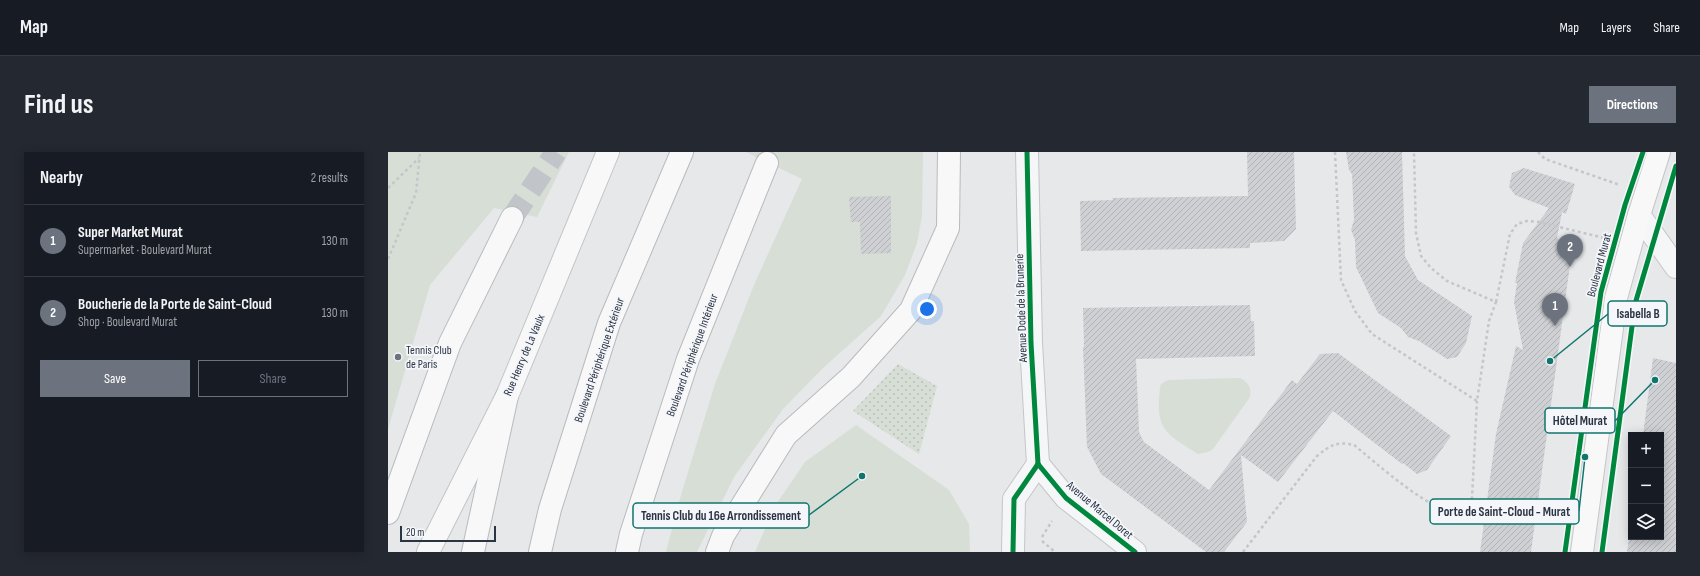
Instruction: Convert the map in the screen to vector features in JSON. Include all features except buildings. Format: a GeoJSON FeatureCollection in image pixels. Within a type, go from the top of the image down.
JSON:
{"type":"FeatureCollection","features":[{"type":"Feature","properties":{"kind":"main road","name":"Rue Henry de La Vaulx"},"geometry":{"type":"LineString","coordinates":[[428,552],[507,396],[608,152]]}},
{"type":"Feature","properties":{"kind":"main road","name":"Boulevard Périphérique Extérieur"},"geometry":{"type":"LineString","coordinates":[[540,552],[550,509],[609,323],[682,152]]}},
{"type":"Feature","properties":{"kind":"main road"},"geometry":{"type":"LineString","coordinates":[[717,552],[723,536],[786,436],[851,377],[911,310],[948,228],[949,152]]}},
{"type":"Feature","properties":{"kind":"main road","name":"Boulevard Murat"},"geometry":{"type":"LineString","coordinates":[[1582,552],[1616,298],[1659,152]]}},
{"type":"Feature","properties":{"kind":"main road","name":"Boulevard Périphérique Intérieur"},"geometry":{"type":"LineString","coordinates":[[627,552],[633,526],[688,359],[767,163]]}},
{"type":"Feature","properties":{"kind":"main road"},"geometry":{"type":"LineString","coordinates":[[388,513],[450,343],[512,218]]}},
{"type":"Feature","properties":{"kind":"main road"},"geometry":{"type":"LineString","coordinates":[[473,552],[507,396]]}},
{"type":"Feature","properties":{"kind":"street","name":"Avenue Dode de la Brunerie"},"geometry":{"type":"LineString","coordinates":[[1027,152],[1031,343],[1038,464]]}},
{"type":"Feature","properties":{"kind":"street"},"geometry":{"type":"LineString","coordinates":[[1639,216],[1676,267]]}},
{"type":"Feature","properties":{"kind":"street"},"geometry":{"type":"LineString","coordinates":[[1013,552],[1014,499],[1038,464]]}},
{"type":"Feature","properties":{"kind":"street","name":"Avenue Marcel Doret"},"geometry":{"type":"LineString","coordinates":[[1038,464],[1066,498],[1135,552]]}},
{"type":"Feature","properties":{"kind":"path"},"geometry":{"type":"LineString","coordinates":[[388,259],[416,193],[420,152]]}},
{"type":"Feature","properties":{"kind":"path"},"geometry":{"type":"LineString","coordinates":[[1335,152],[1341,280],[1355,311],[1372,334],[1477,401]]}},
{"type":"Feature","properties":{"kind":"path"},"geometry":{"type":"LineString","coordinates":[[1414,152],[1416,233],[1422,256],[1431,268],[1447,281],[1496,302]]}},
{"type":"Feature","properties":{"kind":"path"},"geometry":{"type":"LineString","coordinates":[[1538,152],[1545,159],[1590,174]]}},
{"type":"Feature","properties":{"kind":"path"},"geometry":{"type":"LineString","coordinates":[[388,188],[420,158]]}},
{"type":"Feature","properties":{"kind":"path"},"geometry":{"type":"LineString","coordinates":[[1243,552],[1317,456],[1333,444],[1343,443],[1354,445],[1417,496],[1447,511],[1459,512],[1465,509],[1472,498],[1477,401],[1488,321],[1496,302],[1510,234],[1517,224],[1527,221],[1539,222],[1574,231]]}},
{"type":"Feature","properties":{"kind":"path"},"geometry":{"type":"LineString","coordinates":[[1040,540],[1055,515]]}},
{"type":"Feature","properties":{"kind":"shaded area","name":"Tennis Club de Paris"},"geometry":{"type":"Polygon","coordinates":[[[388,152],[569,152],[537,217],[494,208],[430,285],[388,429],[388,152]]]}},
{"type":"Feature","properties":{"kind":"shaded area"},"geometry":{"type":"Polygon","coordinates":[[[746,152],[923,152],[922,216],[917,243],[905,275],[881,316],[823,368],[783,409],[734,477],[697,552],[666,552],[681,495],[715,384],[754,285],[802,179],[746,152]]]}},
{"type":"Feature","properties":{"kind":"shaded area"},"geometry":{"type":"Polygon","coordinates":[[[898,364],[937,386],[919,454],[853,411],[898,364]]]}},
{"type":"Feature","properties":{"kind":"shaded area"},"geometry":{"type":"Polygon","coordinates":[[[1240,378],[1249,386],[1250,397],[1213,449],[1208,452],[1198,454],[1178,441],[1165,429],[1159,414],[1161,384],[1168,380],[1240,378]]]}},
{"type":"Feature","properties":{"kind":"shaded area"},"geometry":{"type":"Polygon","coordinates":[[[856,425],[949,490],[969,524],[970,552],[755,552],[775,506],[805,462],[856,425]]]}},
{"type":"Feature","properties":{"kind":"tunnel"},"geometry":{"type":"LineString","coordinates":[[512,218],[556,152]]}},
{"type":"Feature","properties":{"kind":"cycle path"},"geometry":{"type":"LineString","coordinates":[[1027,152],[1031,343],[1038,464]]}},
{"type":"Feature","properties":{"kind":"cycle path"},"geometry":{"type":"LineString","coordinates":[[1565,552],[1601,292],[1625,205],[1643,152]]}},
{"type":"Feature","properties":{"kind":"cycle path"},"geometry":{"type":"LineString","coordinates":[[1602,552],[1635,304],[1676,166]]}},
{"type":"Feature","properties":{"kind":"cycle path"},"geometry":{"type":"LineString","coordinates":[[1038,464],[1066,498],[1135,552]]}},
{"type":"Feature","properties":{"kind":"cycle path"},"geometry":{"type":"LineString","coordinates":[[1013,552],[1014,499],[1038,464]]}},
{"type":"Feature","properties":{"kind":"place","name":"Boucherie de la Porte de Saint-Cloud"},"geometry":{"type":"Point","coordinates":[1570,267]}},
{"type":"Feature","properties":{"kind":"place","name":"Super Market Murat"},"geometry":{"type":"Point","coordinates":[1555,326]}},
{"type":"Feature","properties":{"kind":"place","name":"Tennis Club de Paris"},"geometry":{"type":"Point","coordinates":[398,357]}},
{"type":"Feature","properties":{"kind":"place","name":"Isabella B"},"geometry":{"type":"Point","coordinates":[1550,361]}},
{"type":"Feature","properties":{"kind":"place","name":"Hôtel Murat"},"geometry":{"type":"Point","coordinates":[1655,380]}},
{"type":"Feature","properties":{"kind":"place","name":"Porte de Saint-Cloud - Murat"},"geometry":{"type":"Point","coordinates":[1585,457]}},
{"type":"Feature","properties":{"kind":"place","name":"Tennis Club du 16e Arrondissement"},"geometry":{"type":"Point","coordinates":[862,476]}}]}
